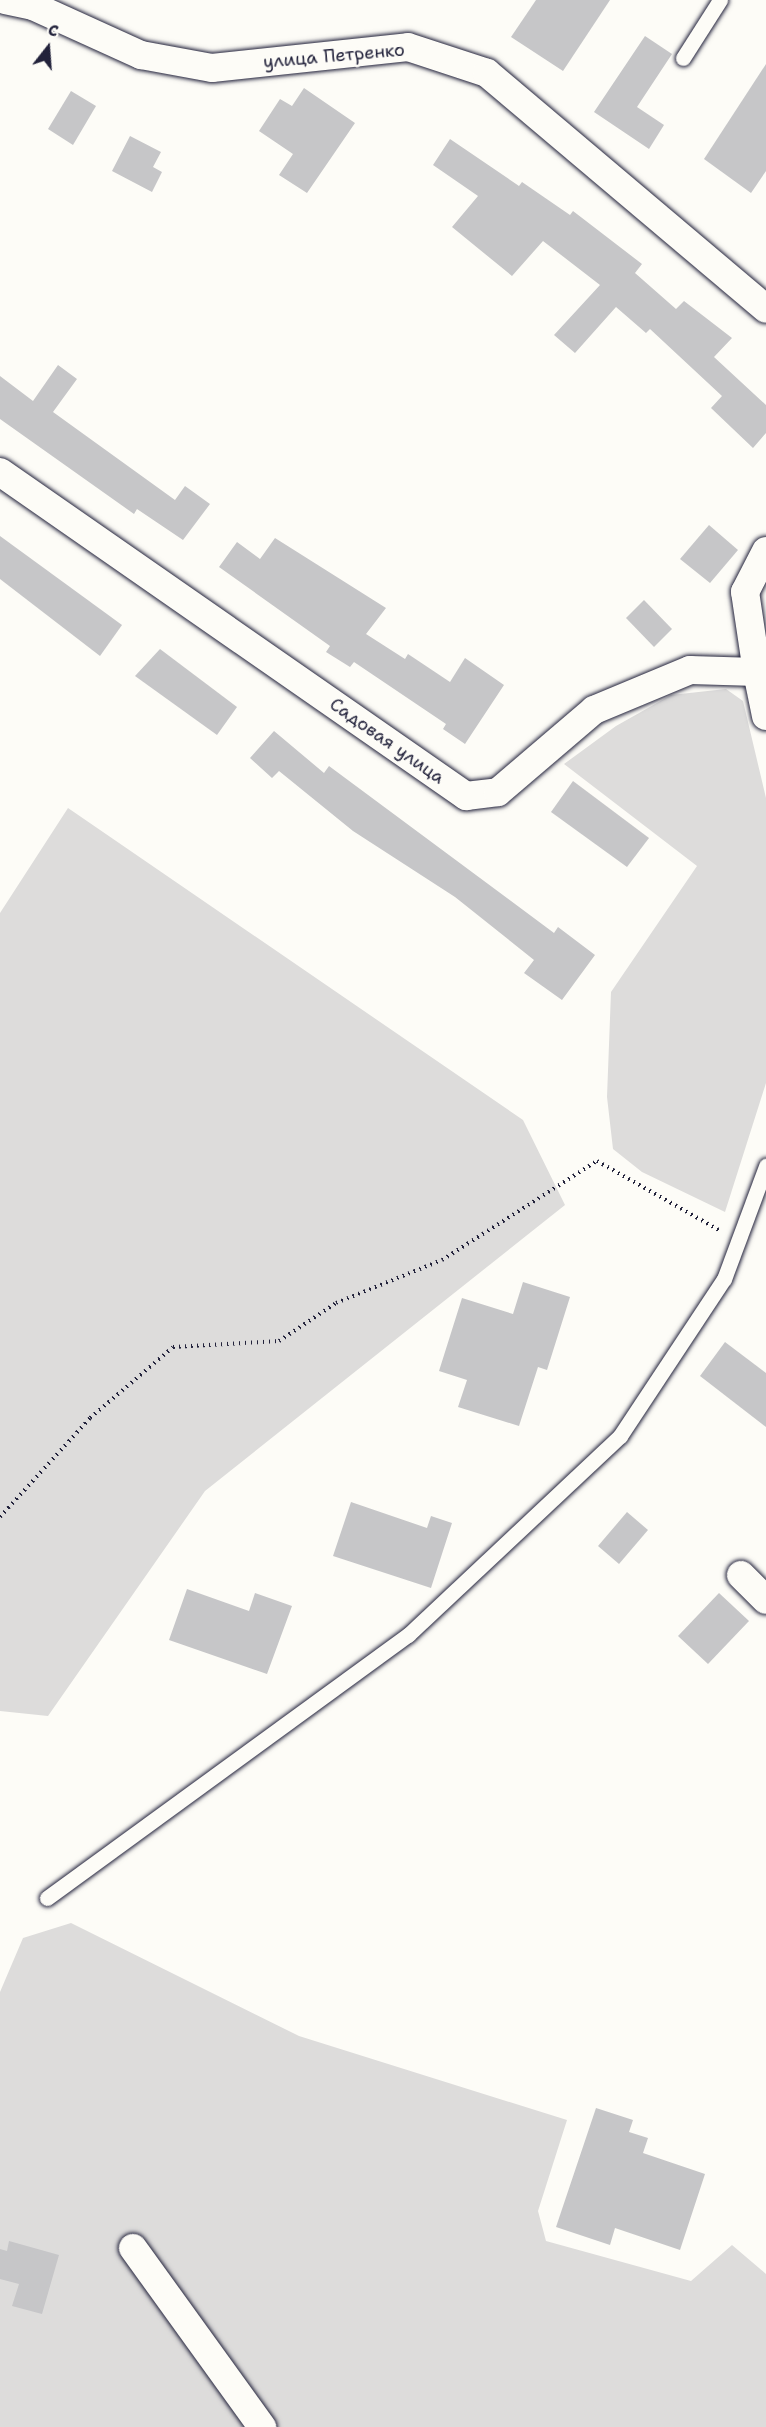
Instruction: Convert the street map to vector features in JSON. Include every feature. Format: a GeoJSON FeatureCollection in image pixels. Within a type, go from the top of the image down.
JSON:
{"type":"FeatureCollection","features":[{"type":"Feature","properties":{"kind":"street","name":"улица Петренко"},"geometry":{"type":"LineString","coordinates":[[5,0],[33,6],[141,55],[212,68],[408,47],[487,73],[766,309]]}},
{"type":"Feature","properties":{"kind":"street","name":"Садовая улица"},"geometry":{"type":"LineString","coordinates":[[0,472],[466,796],[498,792],[594,710],[690,670],[757,672]]}},
{"type":"Feature","properties":{"kind":"street"},"geometry":{"type":"LineString","coordinates":[[766,551],[745,592],[766,716]]}},
{"type":"Feature","properties":{"kind":"street"},"geometry":{"type":"LineString","coordinates":[[741,1575],[766,1600]]}},
{"type":"Feature","properties":{"kind":"street"},"geometry":{"type":"LineString","coordinates":[[133,2248],[261,2427]]}},
{"type":"Feature","properties":{"kind":"lane"},"geometry":{"type":"LineString","coordinates":[[683,58],[720,0]]}},
{"type":"Feature","properties":{"kind":"lane"},"geometry":{"type":"LineString","coordinates":[[47,1898],[408,1635],[620,1436],[724,1280],[766,1166]]}},
{"type":"Feature","properties":{"kind":"path"},"geometry":{"type":"LineString","coordinates":[[0,1517],[90,1418],[173,1347],[279,1341],[336,1303],[442,1260],[597,1161],[738,1241]]}},
{"type":"Feature","properties":{"kind":"shaded area"},"geometry":{"type":"Polygon","coordinates":[[[726,689],[743,701],[766,798],[766,1083],[725,1212],[642,1172],[613,1149],[607,1097],[611,992],[697,866],[564,764],[616,726],[671,695],[726,689]]]}},
{"type":"Feature","properties":{"kind":"shaded area"},"geometry":{"type":"Polygon","coordinates":[[[68,808],[523,1120],[565,1205],[205,1491],[48,1716],[0,1711],[0,913],[68,808]]]}},
{"type":"Feature","properties":{"kind":"shaded area"},"geometry":{"type":"Polygon","coordinates":[[[71,1923],[299,2036],[567,2120],[538,2211],[546,2241],[691,2281],[732,2245],[766,2274],[766,2427],[0,2427],[0,1992],[23,1938],[71,1923]]]}},
{"type":"Feature","properties":{"kind":"building"},"geometry":{"type":"Polygon","coordinates":[[[536,0],[610,0],[563,71],[511,37],[536,0]]]}},
{"type":"Feature","properties":{"kind":"building"},"geometry":{"type":"Polygon","coordinates":[[[645,36],[672,54],[637,107],[664,125],[649,149],[594,112],[645,36]]]}},
{"type":"Feature","properties":{"kind":"building"},"geometry":{"type":"Polygon","coordinates":[[[766,64],[766,171],[751,193],[704,159],[766,64]]]}},
{"type":"Feature","properties":{"kind":"building"},"geometry":{"type":"Polygon","coordinates":[[[304,88],[355,123],[307,193],[279,175],[293,154],[259,131],[280,99],[292,106],[304,88]]]}},
{"type":"Feature","properties":{"kind":"building"},"geometry":{"type":"Polygon","coordinates":[[[71,91],[96,106],[73,145],[48,129],[71,91]]]}},
{"type":"Feature","properties":{"kind":"building"},"geometry":{"type":"Polygon","coordinates":[[[130,136],[161,152],[153,167],[162,172],[152,192],[112,171],[130,136]]]}},
{"type":"Feature","properties":{"kind":"building"},"geometry":{"type":"Polygon","coordinates":[[[450,139],[519,186],[522,182],[570,215],[573,211],[642,264],[635,273],[676,309],[684,301],[732,338],[714,357],[766,405],[766,433],[753,448],[711,408],[722,396],[650,329],[646,333],[616,307],[575,353],[554,335],[600,285],[543,241],[512,276],[452,227],[478,196],[433,165],[450,139]]]}},
{"type":"Feature","properties":{"kind":"building"},"geometry":{"type":"Polygon","coordinates":[[[58,365],[77,379],[53,412],[175,500],[185,486],[210,504],[183,540],[137,509],[134,514],[0,419],[0,376],[33,401],[58,365]]]}},
{"type":"Feature","properties":{"kind":"building"},"geometry":{"type":"Polygon","coordinates":[[[709,525],[738,550],[710,583],[680,559],[709,525]]]}},
{"type":"Feature","properties":{"kind":"building"},"geometry":{"type":"Polygon","coordinates":[[[0,536],[122,625],[100,656],[0,579],[0,536]]]}},
{"type":"Feature","properties":{"kind":"building"},"geometry":{"type":"Polygon","coordinates":[[[275,538],[386,608],[366,634],[405,659],[408,654],[450,682],[465,658],[504,685],[465,744],[443,729],[446,724],[354,662],[350,667],[326,652],[330,646],[219,567],[237,542],[260,559],[275,538]]]}},
{"type":"Feature","properties":{"kind":"building"},"geometry":{"type":"Polygon","coordinates":[[[644,600],[672,629],[654,647],[626,618],[644,600]]]}},
{"type":"Feature","properties":{"kind":"building"},"geometry":{"type":"Polygon","coordinates":[[[160,649],[237,707],[217,735],[135,676],[160,649]]]}},
{"type":"Feature","properties":{"kind":"building"},"geometry":{"type":"Polygon","coordinates":[[[274,731],[324,773],[329,766],[554,933],[558,927],[595,955],[562,1000],[524,973],[534,960],[455,897],[353,831],[279,771],[272,778],[250,758],[274,731]]]}},
{"type":"Feature","properties":{"kind":"building"},"geometry":{"type":"Polygon","coordinates":[[[573,781],[649,838],[627,867],[551,812],[573,781]]]}},
{"type":"Feature","properties":{"kind":"building"},"geometry":{"type":"Polygon","coordinates":[[[523,1282],[570,1297],[547,1370],[538,1367],[519,1426],[458,1407],[467,1380],[439,1371],[462,1298],[513,1314],[523,1282]]]}},
{"type":"Feature","properties":{"kind":"building"},"geometry":{"type":"Polygon","coordinates":[[[725,1342],[766,1373],[766,1427],[700,1376],[725,1342]]]}},
{"type":"Feature","properties":{"kind":"building"},"geometry":{"type":"Polygon","coordinates":[[[351,1502],[427,1528],[431,1516],[452,1523],[431,1588],[333,1556],[351,1502]]]}},
{"type":"Feature","properties":{"kind":"building"},"geometry":{"type":"Polygon","coordinates":[[[627,1512],[648,1530],[619,1564],[598,1546],[627,1512]]]}},
{"type":"Feature","properties":{"kind":"building"},"geometry":{"type":"Polygon","coordinates":[[[187,1589],[249,1611],[255,1593],[292,1606],[267,1674],[169,1640],[187,1589]]]}},
{"type":"Feature","properties":{"kind":"building"},"geometry":{"type":"Polygon","coordinates":[[[719,1593],[749,1621],[708,1664],[678,1636],[719,1593]]]}},
{"type":"Feature","properties":{"kind":"building"},"geometry":{"type":"Polygon","coordinates":[[[596,2108],[633,2120],[629,2132],[648,2138],[643,2153],[705,2174],[680,2250],[615,2228],[610,2245],[556,2227],[596,2108]]]}},
{"type":"Feature","properties":{"kind":"building"},"geometry":{"type":"Polygon","coordinates":[[[9,2241],[59,2255],[42,2314],[12,2306],[19,2284],[0,2279],[0,2249],[7,2251],[9,2241]]]}}]}
